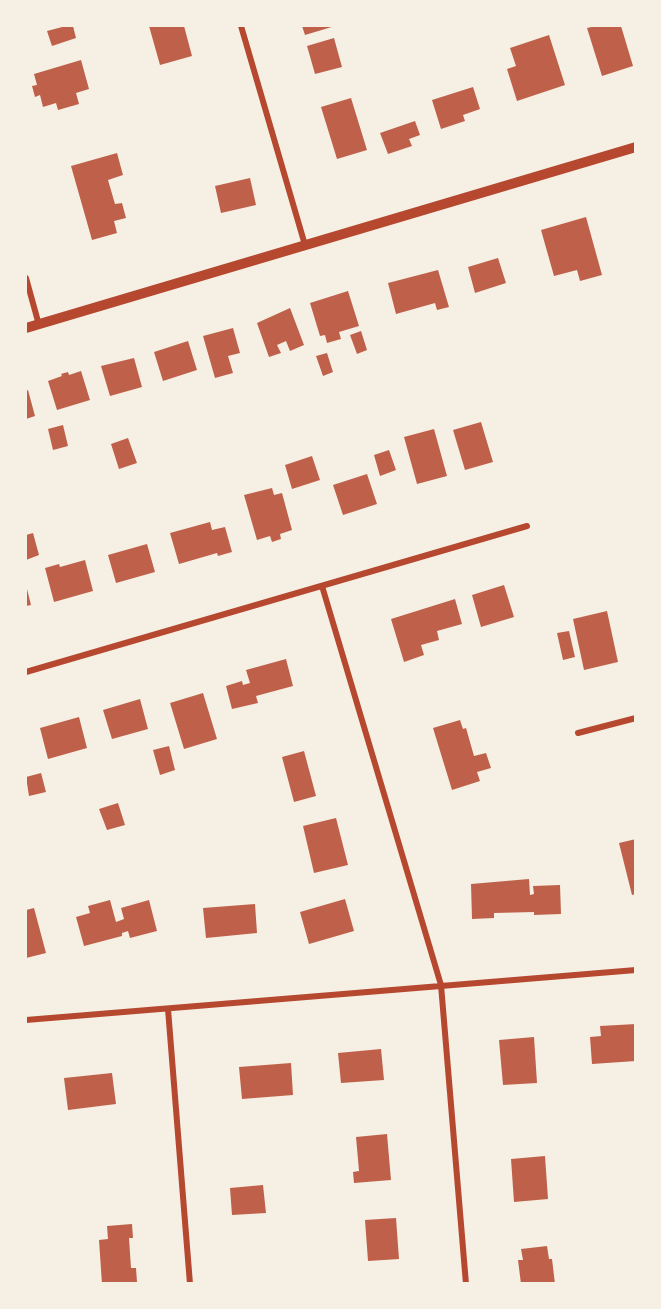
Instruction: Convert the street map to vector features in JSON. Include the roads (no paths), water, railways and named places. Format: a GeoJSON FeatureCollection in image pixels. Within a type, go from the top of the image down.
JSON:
{"type":"FeatureCollection","features":[{"type":"Feature","properties":{"kind":"street"},"geometry":{"type":"LineString","coordinates":[[241,26],[305,245]]}},
{"type":"Feature","properties":{"kind":"street"},"geometry":{"type":"LineString","coordinates":[[26,328],[636,147]]}},
{"type":"Feature","properties":{"kind":"street"},"geometry":{"type":"LineString","coordinates":[[26,278],[39,325]]}},
{"type":"Feature","properties":{"kind":"street"},"geometry":{"type":"LineString","coordinates":[[26,672],[527,526]]}},
{"type":"Feature","properties":{"kind":"street"},"geometry":{"type":"LineString","coordinates":[[322,586],[441,985],[466,1284]]}},
{"type":"Feature","properties":{"kind":"street"},"geometry":{"type":"LineString","coordinates":[[578,733],[636,718]]}},
{"type":"Feature","properties":{"kind":"street"},"geometry":{"type":"LineString","coordinates":[[26,1020],[636,970]]}},
{"type":"Feature","properties":{"kind":"street"},"geometry":{"type":"LineString","coordinates":[[168,1009],[190,1284]]}}]}
